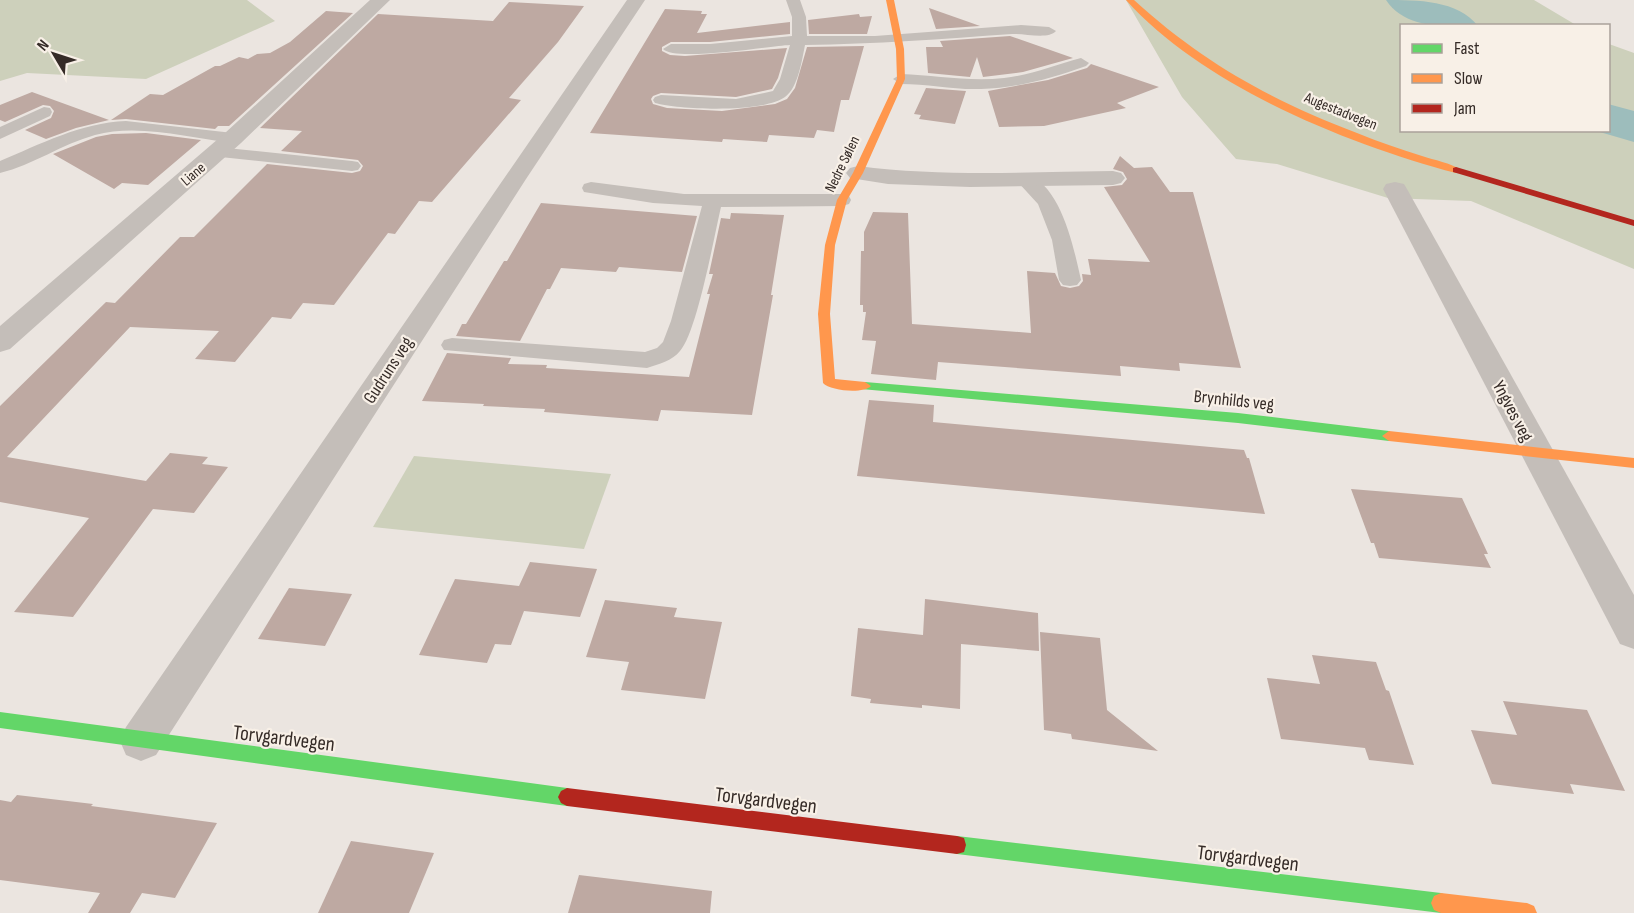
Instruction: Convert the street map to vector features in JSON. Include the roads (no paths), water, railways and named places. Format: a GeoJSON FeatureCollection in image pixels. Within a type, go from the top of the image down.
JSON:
{"type":"FeatureCollection","features":[{"type":"Feature","properties":{"kind":"street","name":"Liane"},"geometry":{"type":"LineString","coordinates":[[0,342],[225,145],[381,0]]}},
{"type":"Feature","properties":{"kind":"street","name":"Gudruns veg"},"geometry":{"type":"LineString","coordinates":[[141,741],[559,111],[636,0]]}},
{"type":"Feature","properties":{"kind":"street","name":"Nedre Sølen"},"geometry":{"type":"LineString","coordinates":[[829,383],[824,314],[830,245],[842,200],[858,173],[901,80],[899,39],[890,0]]}},
{"type":"Feature","properties":{"kind":"street","name":"Augestadvegen"},"geometry":{"type":"LineString","coordinates":[[1130,0],[1153,23],[1190,53],[1256,90],[1316,119],[1456,171],[1634,223]]}},
{"type":"Feature","properties":{"kind":"street"},"geometry":{"type":"LineString","coordinates":[[858,173],[925,179],[1113,178]]}},
{"type":"Feature","properties":{"kind":"street","name":"Yngves veg"},"geometry":{"type":"LineString","coordinates":[[1395,189],[1634,632]]}},
{"type":"Feature","properties":{"kind":"street","name":"Brynhilds veg"},"geometry":{"type":"LineString","coordinates":[[829,383],[1238,418],[1537,454],[1634,463]]}},
{"type":"Feature","properties":{"kind":"street","name":"Torvgardvegen"},"geometry":{"type":"LineString","coordinates":[[0,720],[141,741],[759,820],[1527,913]]}},
{"type":"Feature","properties":{"kind":"lane"},"geometry":{"type":"LineString","coordinates":[[661,100],[720,103],[772,98],[782,91],[800,41],[798,16],[793,0]]}},
{"type":"Feature","properties":{"kind":"lane"},"geometry":{"type":"LineString","coordinates":[[671,49],[711,49],[773,41],[899,39],[1021,29],[1049,31]]}},
{"type":"Feature","properties":{"kind":"lane"},"geometry":{"type":"LineString","coordinates":[[901,80],[997,84],[1032,79],[1081,63]]}},
{"type":"Feature","properties":{"kind":"lane"},"geometry":{"type":"LineString","coordinates":[[0,134],[44,112]]}},
{"type":"Feature","properties":{"kind":"lane"},"geometry":{"type":"LineString","coordinates":[[0,168],[96,129],[144,128],[273,156],[352,166]]}},
{"type":"Feature","properties":{"kind":"lane"},"geometry":{"type":"LineString","coordinates":[[1025,180],[1047,202],[1062,240],[1070,280]]}},
{"type":"Feature","properties":{"kind":"lane"},"geometry":{"type":"LineString","coordinates":[[591,188],[648,196],[713,200],[842,200]]}},
{"type":"Feature","properties":{"kind":"lane"},"geometry":{"type":"LineString","coordinates":[[452,345],[647,360],[665,353],[673,345],[682,321],[713,200]]}},
{"type":"Feature","properties":{"kind":"waterway"},"geometry":{"type":"LineString","coordinates":[[1406,0],[1453,24]]}},
{"type":"Feature","properties":{"kind":"waterway"},"geometry":{"type":"LineString","coordinates":[[1610,120],[1634,127]]}}]}
